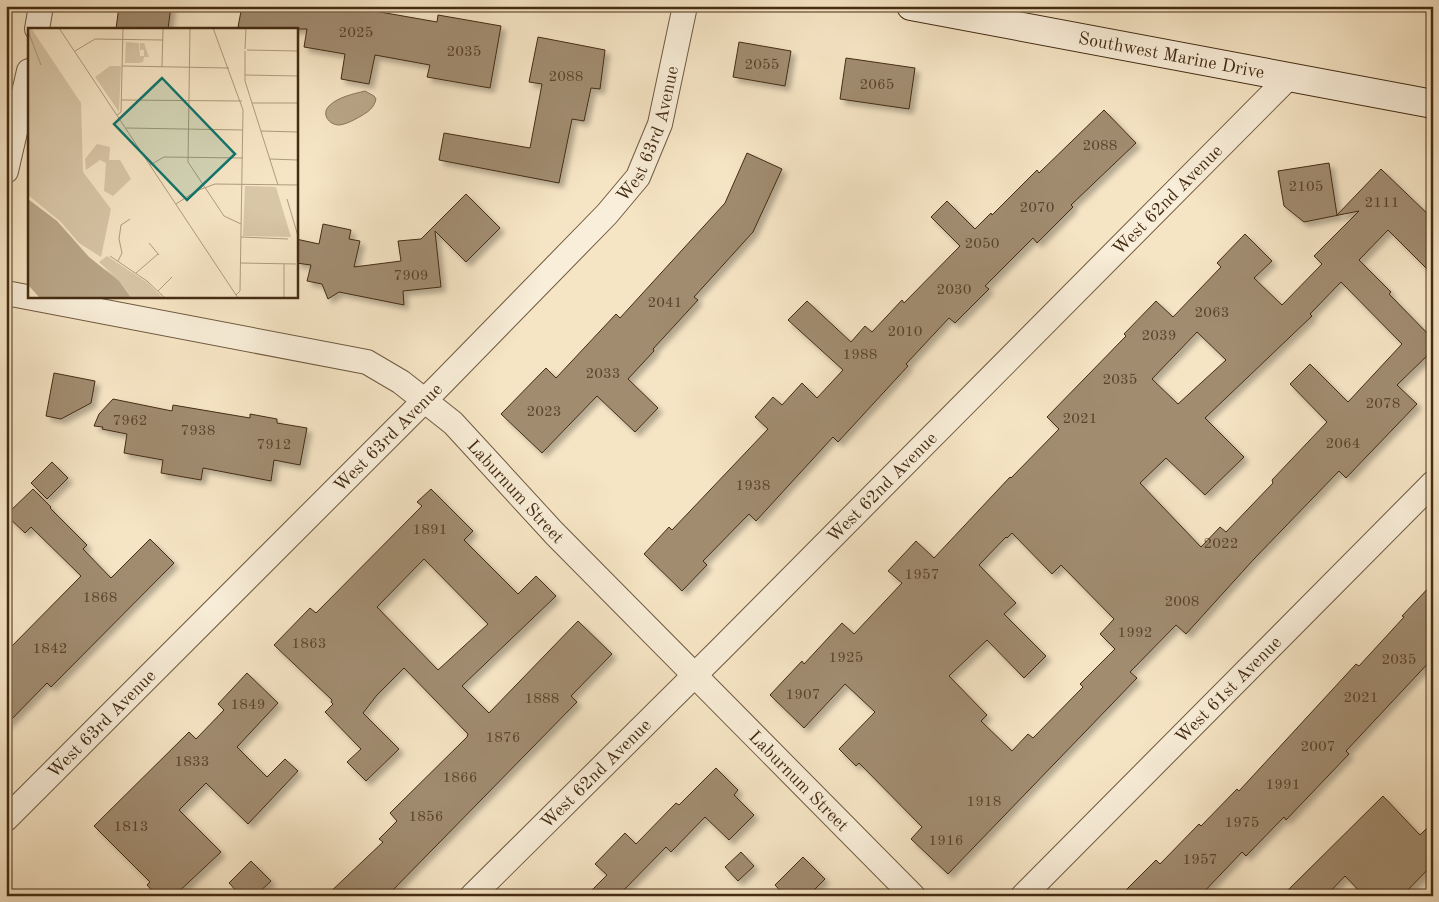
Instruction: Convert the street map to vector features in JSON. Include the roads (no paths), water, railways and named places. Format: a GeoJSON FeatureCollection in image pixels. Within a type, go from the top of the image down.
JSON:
{"type":"FeatureCollection","features":[{"type":"Feature","properties":{"kind":"main road","name":"Southwest Marine Drive"},"geometry":{"type":"LineString","coordinates":[[911,6],[1433,104]]}},
{"type":"Feature","properties":{"kind":"street"},"geometry":{"type":"LineString","coordinates":[[37,28],[41,6]]}},
{"type":"Feature","properties":{"kind":"street","name":"West 63rd Avenue"},"geometry":{"type":"LineString","coordinates":[[6,819],[424,400],[607,214],[638,177],[660,124],[685,6]]}},
{"type":"Feature","properties":{"kind":"street"},"geometry":{"type":"LineString","coordinates":[[6,171],[28,75]]}},
{"type":"Feature","properties":{"kind":"street","name":"West 62nd Avenue"},"geometry":{"type":"LineString","coordinates":[[472,896],[1289,77]]}},
{"type":"Feature","properties":{"kind":"street","name":"Laburnum Street"},"geometry":{"type":"LineString","coordinates":[[6,293],[28,297]]}},
{"type":"Feature","properties":{"kind":"street","name":"Laburnum Street"},"geometry":{"type":"LineString","coordinates":[[32,298],[367,362],[401,382],[453,423],[554,532],[913,896]]}},
{"type":"Feature","properties":{"kind":"street","name":"West 61st Avenue"},"geometry":{"type":"LineString","coordinates":[[1023,896],[1433,483]]}}]}
